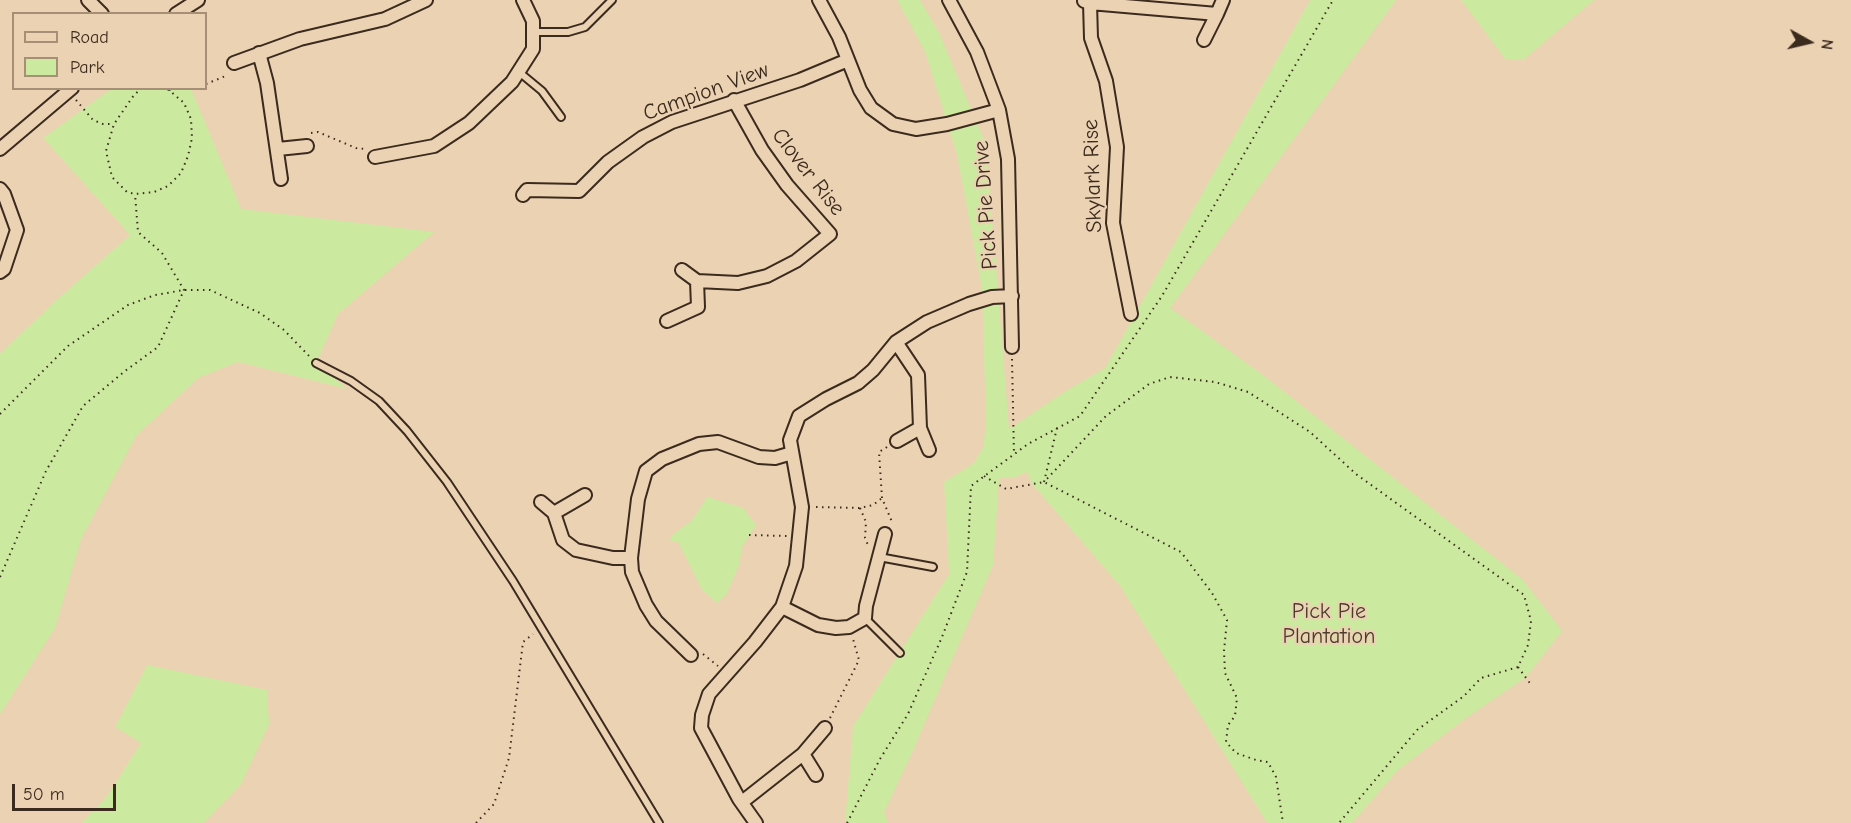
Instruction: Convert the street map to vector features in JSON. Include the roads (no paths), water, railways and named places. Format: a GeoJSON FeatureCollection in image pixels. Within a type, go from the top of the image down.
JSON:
{"type":"FeatureCollection","features":[{"type":"Feature","properties":{"kind":"street"},"geometry":{"type":"LineString","coordinates":[[88,0],[100,12]]}},
{"type":"Feature","properties":{"kind":"street"},"geometry":{"type":"LineString","coordinates":[[179,12],[198,0]]}},
{"type":"Feature","properties":{"kind":"street"},"geometry":{"type":"LineString","coordinates":[[234,63],[300,39],[386,20],[426,0]]}},
{"type":"Feature","properties":{"kind":"street"},"geometry":{"type":"LineString","coordinates":[[375,157],[434,146],[469,123],[512,82],[533,49],[533,21],[523,0]]}},
{"type":"Feature","properties":{"kind":"street"},"geometry":{"type":"LineString","coordinates":[[819,0],[839,37],[860,90],[871,108],[893,124],[916,129],[947,124],[999,110]]}},
{"type":"Feature","properties":{"kind":"street","name":"Pick Pie Drive"},"geometry":{"type":"LineString","coordinates":[[950,0],[977,52],[999,110],[1008,159],[1012,347]]}},
{"type":"Feature","properties":{"kind":"street"},"geometry":{"type":"LineString","coordinates":[[1204,40],[1223,0]]}},
{"type":"Feature","properties":{"kind":"street","name":"Skylark Rise"},"geometry":{"type":"LineString","coordinates":[[1131,314],[1113,223],[1117,147],[1106,81],[1091,38],[1086,2],[1217,14]]}},
{"type":"Feature","properties":{"kind":"street"},"geometry":{"type":"LineString","coordinates":[[259,53],[267,83],[281,179]]}},
{"type":"Feature","properties":{"kind":"street","name":"Campion View"},"geometry":{"type":"LineString","coordinates":[[523,195],[527,190],[579,191],[608,162],[643,137],[672,122],[800,80],[848,60]]}},
{"type":"Feature","properties":{"kind":"street"},"geometry":{"type":"LineString","coordinates":[[0,149],[70,90]]}},
{"type":"Feature","properties":{"kind":"street","name":"Clover Rise"},"geometry":{"type":"LineString","coordinates":[[697,281],[738,283],[767,276],[796,261],[830,234],[780,176],[750,131],[735,100]]}},
{"type":"Feature","properties":{"kind":"street"},"geometry":{"type":"LineString","coordinates":[[278,149],[307,146]]}},
{"type":"Feature","properties":{"kind":"street"},"geometry":{"type":"LineString","coordinates":[[0,189],[4,194],[16,230],[4,269],[0,272]]}},
{"type":"Feature","properties":{"kind":"street"},"geometry":{"type":"LineString","coordinates":[[667,321],[698,306],[697,281],[682,270]]}},
{"type":"Feature","properties":{"kind":"street"},"geometry":{"type":"LineString","coordinates":[[756,823],[741,802],[701,728],[702,715],[709,694],[755,642],[782,607],[796,566],[802,507],[790,440],[799,416],[858,383],[873,370],[896,342],[927,322],[969,304],[992,297],[1012,296]]}},
{"type":"Feature","properties":{"kind":"street"},"geometry":{"type":"LineString","coordinates":[[896,342],[918,375],[920,428],[929,450]]}},
{"type":"Feature","properties":{"kind":"street"},"geometry":{"type":"LineString","coordinates":[[821,386],[826,399]]}},
{"type":"Feature","properties":{"kind":"street"},"geometry":{"type":"LineString","coordinates":[[897,441],[920,428]]}},
{"type":"Feature","properties":{"kind":"street"},"geometry":{"type":"LineString","coordinates":[[691,655],[656,621],[646,605],[632,572],[631,558],[638,499],[646,471],[662,459],[699,444],[718,442],[759,457],[775,458],[792,453]]}},
{"type":"Feature","properties":{"kind":"street"},"geometry":{"type":"LineString","coordinates":[[554,513],[585,495]]}},
{"type":"Feature","properties":{"kind":"street"},"geometry":{"type":"LineString","coordinates":[[541,502],[554,513],[563,540],[576,550],[613,558],[631,558]]}},
{"type":"Feature","properties":{"kind":"street"},"geometry":{"type":"LineString","coordinates":[[782,607],[818,625],[836,628],[849,627],[865,618],[866,606],[885,534]]}},
{"type":"Feature","properties":{"kind":"street"},"geometry":{"type":"LineString","coordinates":[[741,802],[803,754],[825,728]]}},
{"type":"Feature","properties":{"kind":"street"},"geometry":{"type":"LineString","coordinates":[[803,754],[816,775]]}},
{"type":"Feature","properties":{"kind":"lane"},"geometry":{"type":"LineString","coordinates":[[533,32],[568,32],[585,27],[612,0]]}},
{"type":"Feature","properties":{"kind":"lane"},"geometry":{"type":"LineString","coordinates":[[519,72],[542,91],[561,117]]}},
{"type":"Feature","properties":{"kind":"lane"},"geometry":{"type":"LineString","coordinates":[[316,363],[351,381],[379,401],[407,431],[447,482],[540,628],[659,823]]}},
{"type":"Feature","properties":{"kind":"lane"},"geometry":{"type":"LineString","coordinates":[[879,557],[933,567]]}},
{"type":"Feature","properties":{"kind":"lane"},"geometry":{"type":"LineString","coordinates":[[865,618],[900,653]]}},
{"type":"Feature","properties":{"kind":"park label","name":"Pick Pie Plantation"},"geometry":{"type":"Point","coordinates":[1329,624]}}]}
